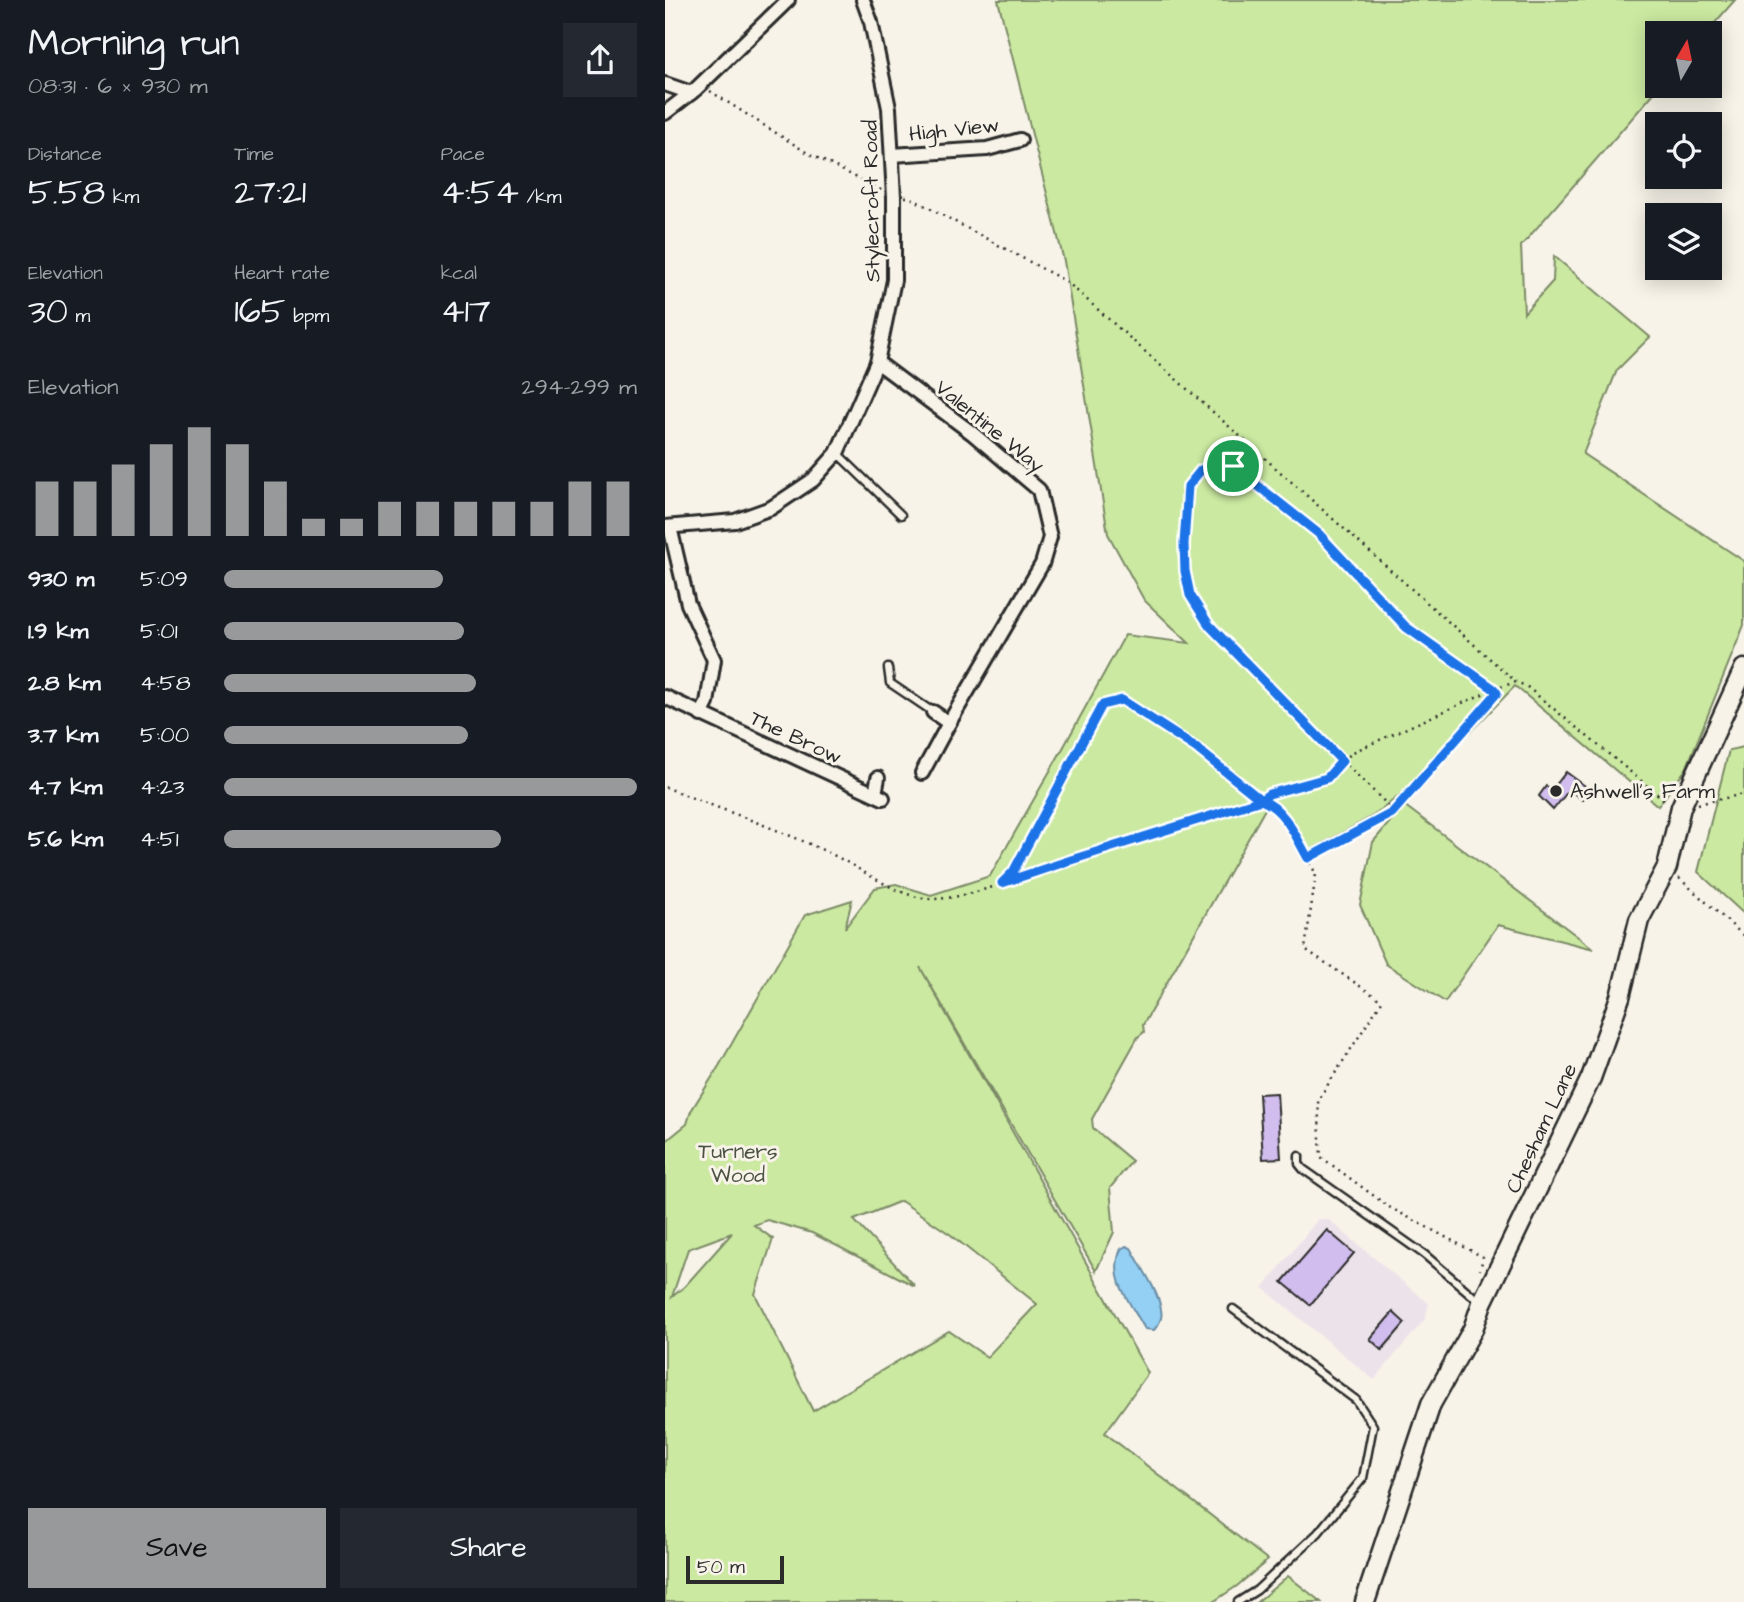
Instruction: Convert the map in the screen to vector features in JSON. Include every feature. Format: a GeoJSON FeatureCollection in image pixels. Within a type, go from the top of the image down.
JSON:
{"type":"FeatureCollection","features":[{"type":"Feature","properties":{"kind":"street"},"geometry":{"type":"LineString","coordinates":[[665,113],[691,93],[788,0]]}},
{"type":"Feature","properties":{"kind":"street","name":"Stylecroft Road"},"geometry":{"type":"LineString","coordinates":[[668,527],[735,521],[771,508],[813,480],[837,453],[877,362],[894,280],[895,229],[889,108],[871,22],[863,0]]}},
{"type":"Feature","properties":{"kind":"street"},"geometry":{"type":"LineString","coordinates":[[665,85],[691,93]]}},
{"type":"Feature","properties":{"kind":"street","name":"High View"},"geometry":{"type":"LineString","coordinates":[[892,155],[987,149],[1020,140]]}},
{"type":"Feature","properties":{"kind":"street","name":"Valentine Way"},"geometry":{"type":"LineString","coordinates":[[877,362],[972,433],[1039,490],[1049,537],[1042,564],[922,773]]}},
{"type":"Feature","properties":{"kind":"street"},"geometry":{"type":"LineString","coordinates":[[668,527],[688,604],[714,660],[707,703],[701,715]]}},
{"type":"Feature","properties":{"kind":"street","name":"Chesham Lane"},"geometry":{"type":"LineString","coordinates":[[1364,1602],[1431,1404],[1473,1329],[1482,1303],[1591,1078],[1620,997],[1639,920],[1667,867],[1681,811],[1744,669]]}},
{"type":"Feature","properties":{"kind":"street","name":"The Brow"},"geometry":{"type":"LineString","coordinates":[[665,697],[879,796],[878,778]]}},
{"type":"Feature","properties":{"kind":"street"},"geometry":{"type":"LineString","coordinates":[[933,712],[949,723]]}},
{"type":"Feature","properties":{"kind":"lane"},"geometry":{"type":"LineString","coordinates":[[837,453],[901,515]]}},
{"type":"Feature","properties":{"kind":"lane"},"geometry":{"type":"LineString","coordinates":[[888,668],[890,683],[933,712]]}},
{"type":"Feature","properties":{"kind":"lane"},"geometry":{"type":"LineString","coordinates":[[1299,1156],[1299,1164],[1303,1169],[1425,1255],[1482,1303]]}},
{"type":"Feature","properties":{"kind":"lane"},"geometry":{"type":"LineString","coordinates":[[1233,1309],[1356,1400],[1373,1426],[1363,1478],[1318,1533],[1257,1590],[1238,1602]]}},
{"type":"Feature","properties":{"kind":"path"},"geometry":{"type":"LineString","coordinates":[[713,91],[806,152],[887,193]]}},
{"type":"Feature","properties":{"kind":"path"},"geometry":{"type":"LineString","coordinates":[[909,197],[1067,282],[1516,682],[1526,685],[1681,811],[1744,794]]}},
{"type":"Feature","properties":{"kind":"path"},"geometry":{"type":"LineString","coordinates":[[1308,858],[1394,811],[1497,693],[1406,627],[1319,534],[1233,466],[1215,465],[1201,470],[1188,486],[1184,544],[1185,571],[1190,595],[1209,625],[1394,811]]}},
{"type":"Feature","properties":{"kind":"path"},"geometry":{"type":"LineString","coordinates":[[665,787],[783,831],[906,894],[925,899],[943,898],[972,893],[1261,800],[1269,794],[1327,778],[1355,751],[1494,689],[1516,682]]}},
{"type":"Feature","properties":{"kind":"path"},"geometry":{"type":"LineString","coordinates":[[1002,883],[1013,872],[1102,705],[1122,700],[1196,748],[1261,800],[1270,803],[1284,816],[1316,874],[1305,949],[1382,1001],[1318,1100],[1321,1157],[1389,1207],[1483,1257],[1479,1270]]}},
{"type":"Feature","properties":{"kind":"path"},"geometry":{"type":"LineString","coordinates":[[1667,867],[1744,936]]}},
{"type":"Feature","properties":{"kind":"shaded area"},"geometry":{"type":"Polygon","coordinates":[[[1318,1219],[1329,1220],[1429,1304],[1425,1319],[1374,1380],[1263,1288],[1318,1219]]]}},
{"type":"Feature","properties":{"kind":"green space","name":"Turners Wood"},"geometry":{"type":"Polygon","coordinates":[[[998,0],[1735,0],[1717,21],[1645,21],[1645,98],[1650,98],[1521,246],[1524,313],[1553,281],[1554,256],[1650,337],[1617,370],[1583,454],[1744,561],[1744,625],[1686,769],[1658,806],[1515,686],[1435,768],[1373,816],[1306,853],[1271,806],[1265,809],[1143,1025],[1144,1032],[1138,1037],[1092,1119],[1093,1128],[1132,1161],[1110,1188],[1114,1232],[1096,1271],[920,967],[1148,1373],[1105,1433],[1268,1560],[1213,1602],[665,1602],[665,1142],[687,1124],[691,1111],[805,915],[852,900],[845,928],[875,888],[896,884],[931,895],[990,876],[1125,635],[1189,643],[1144,600],[1108,534],[1064,261],[998,0]],[[901,1201],[854,1220],[915,1286],[812,1233],[767,1220],[754,1225],[773,1239],[755,1294],[813,1411],[949,1331],[987,1357],[1037,1304],[951,1235],[901,1201]],[[732,1233],[688,1249],[672,1297],[732,1233]]]}},
{"type":"Feature","properties":{"kind":"green space"},"geometry":{"type":"Polygon","coordinates":[[[1744,747],[1744,914],[1698,872],[1729,750],[1744,747]]]}},
{"type":"Feature","properties":{"kind":"green space"},"geometry":{"type":"Polygon","coordinates":[[[1404,805],[1594,949],[1498,925],[1445,1002],[1386,964],[1360,905],[1373,842],[1404,805]]]}},
{"type":"Feature","properties":{"kind":"green space"},"geometry":{"type":"Polygon","coordinates":[[[1288,1576],[1321,1602],[1257,1602],[1288,1576]]]}},
{"type":"Feature","properties":{"kind":"water"},"geometry":{"type":"Polygon","coordinates":[[[1126,1246],[1131,1248],[1160,1303],[1161,1318],[1154,1330],[1145,1329],[1122,1290],[1117,1270],[1121,1249],[1126,1246]]]}},
{"type":"Feature","properties":{"kind":"building","name":"Ashwell's Farm"},"geometry":{"type":"Polygon","coordinates":[[[1566,772],[1592,791],[1583,800],[1569,790],[1553,810],[1539,796],[1546,786],[1552,790],[1566,772]]]}},
{"type":"Feature","properties":{"kind":"building"},"geometry":{"type":"Polygon","coordinates":[[[1277,1093],[1281,1158],[1263,1159],[1259,1094],[1277,1093]]]}},
{"type":"Feature","properties":{"kind":"building"},"geometry":{"type":"Polygon","coordinates":[[[1327,1230],[1354,1253],[1310,1305],[1282,1282],[1327,1230]]]}},
{"type":"Feature","properties":{"kind":"building"},"geometry":{"type":"Polygon","coordinates":[[[1393,1312],[1405,1323],[1382,1350],[1370,1339],[1393,1312]]]}},
{"type":"Feature","properties":{"kind":"place","name":"Ashwell's Farm"},"geometry":{"type":"Point","coordinates":[1556,791]}},
{"type":"Feature","properties":{"kind":"route"},"geometry":{"type":"LineString","coordinates":[[1233,466],[1215,465],[1201,470],[1188,486],[1184,544],[1185,571],[1190,595],[1209,625],[1342,761],[1327,778],[1269,794],[1261,800],[1002,883],[1013,872],[1102,705],[1122,700],[1196,748],[1261,800],[1270,803],[1284,816],[1308,858],[1392,813],[1497,693],[1406,627],[1319,534],[1233,466]]}}]}
